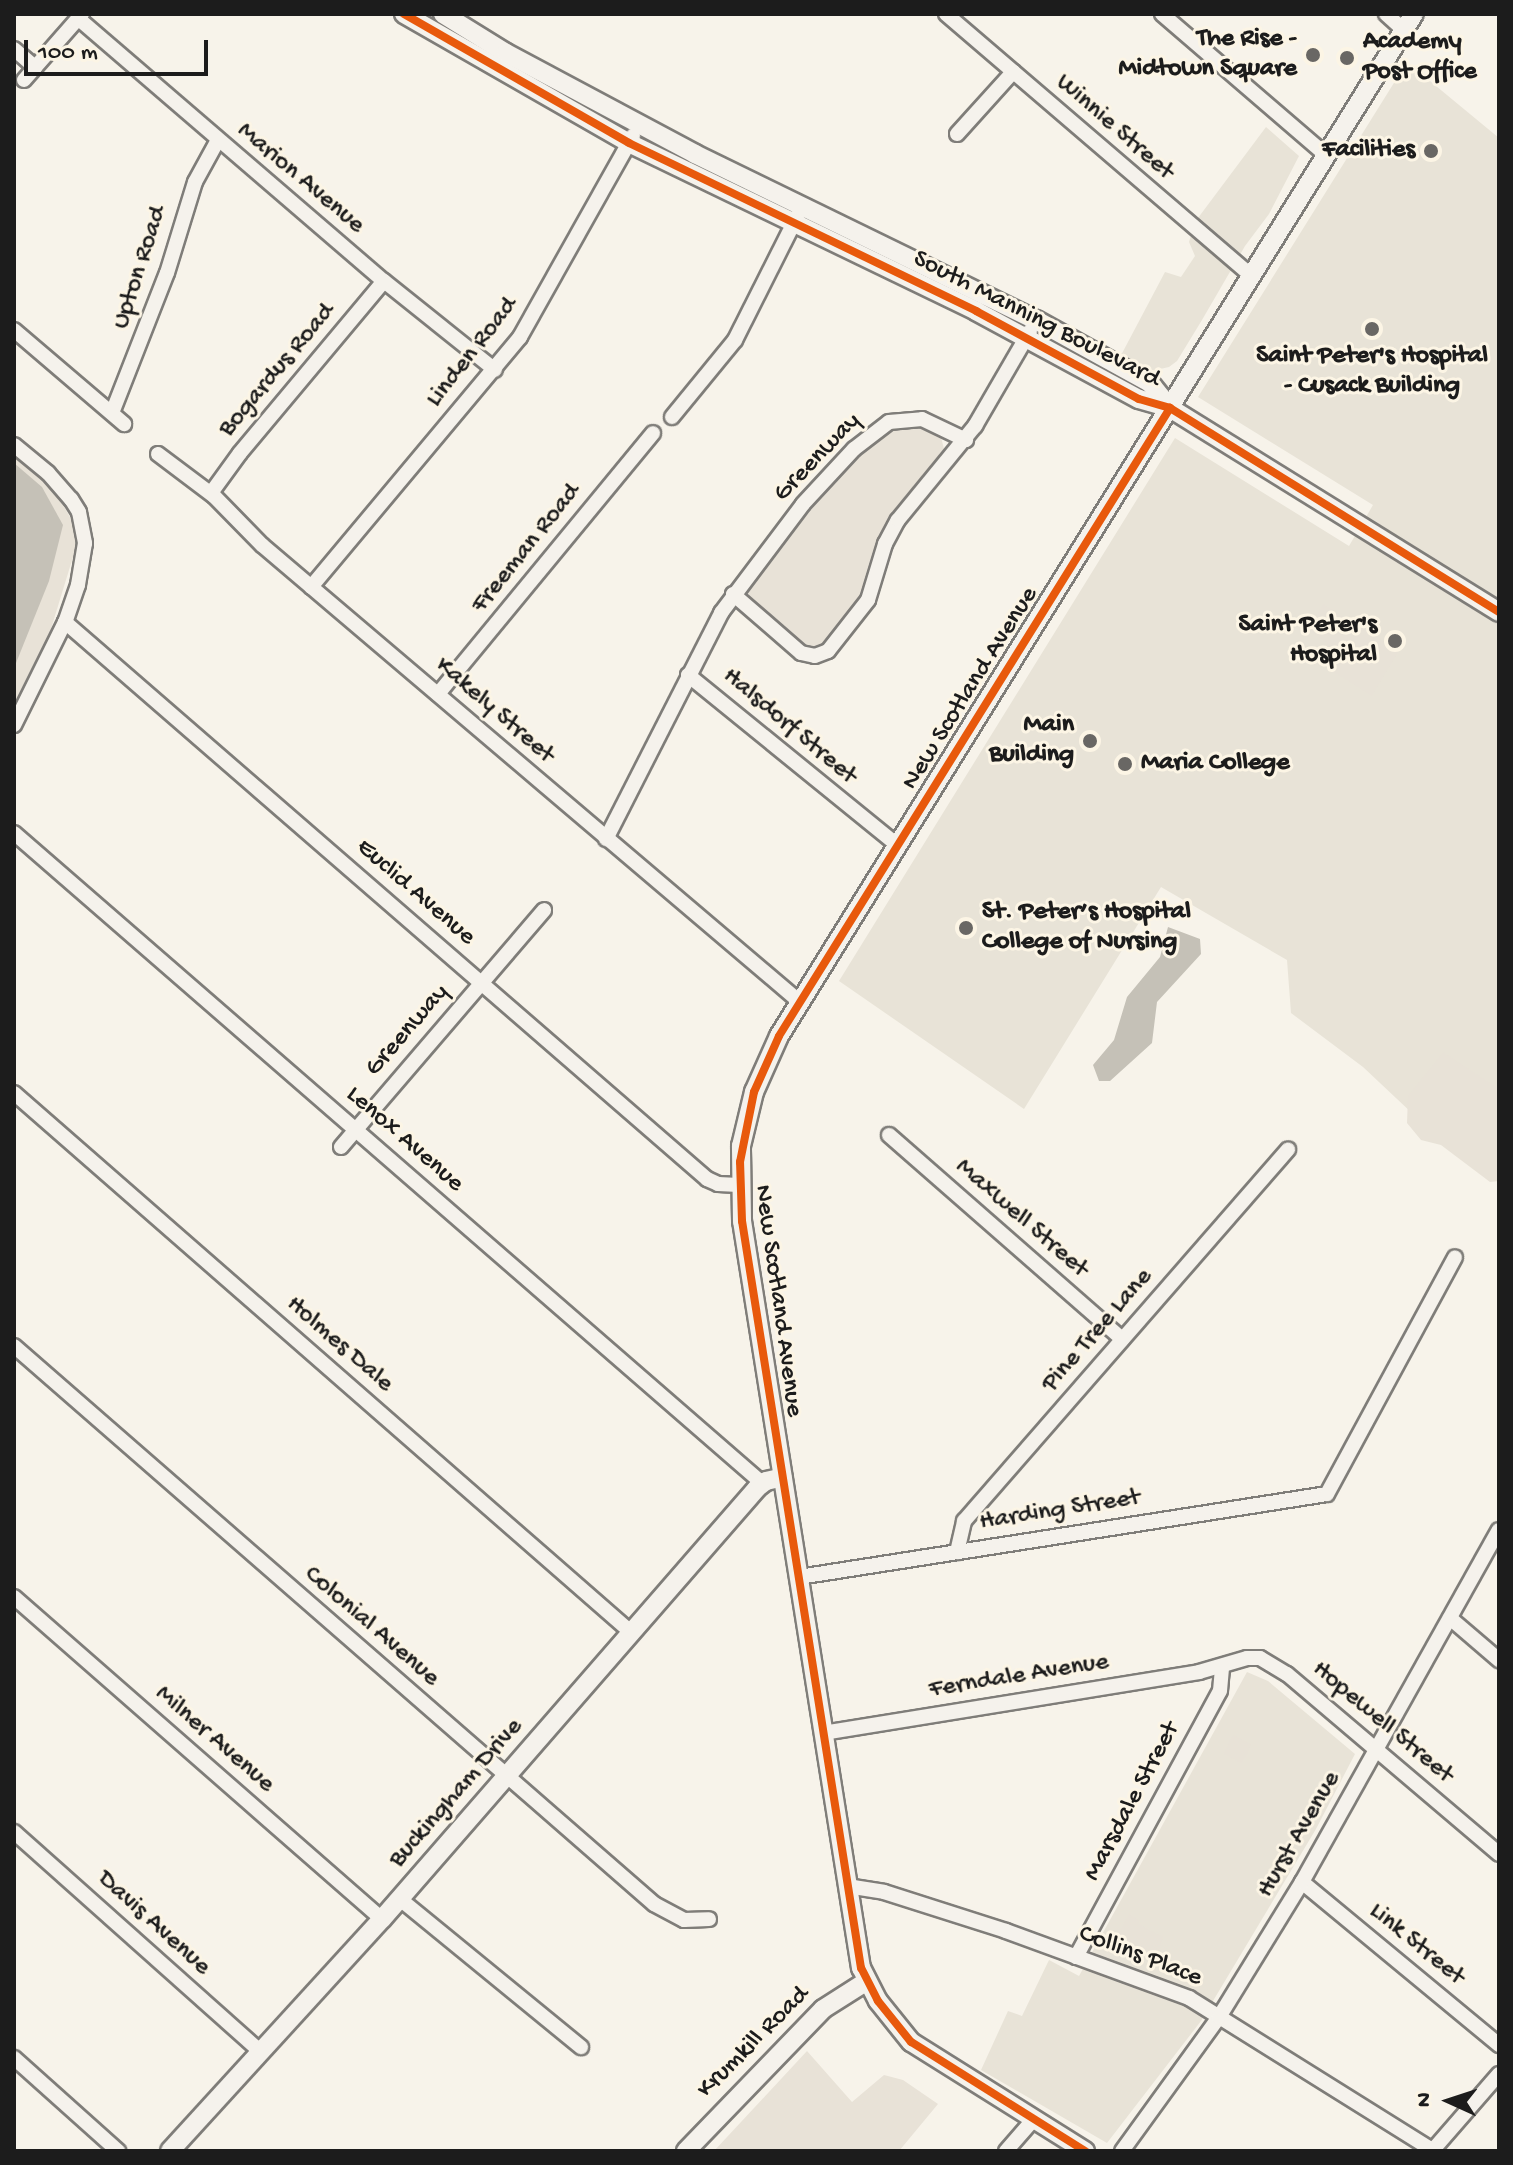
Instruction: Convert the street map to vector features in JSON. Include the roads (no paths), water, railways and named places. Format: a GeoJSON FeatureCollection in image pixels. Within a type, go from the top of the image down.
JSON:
{"type":"FeatureCollection","features":[{"type":"Feature","properties":{"kind":"street","name":"South Manning Boulevard"},"geometry":{"type":"LineString","coordinates":[[404,14],[430,32],[629,143],[799,213],[1036,320],[1150,383],[1170,408]]}},
{"type":"Feature","properties":{"kind":"street","name":"South Manning Boulevard"},"geometry":{"type":"LineString","coordinates":[[430,32],[442,14],[506,53],[1139,399],[1170,408],[1499,612]]}},
{"type":"Feature","properties":{"kind":"street","name":"Winnie Street"},"geometry":{"type":"LineString","coordinates":[[946,14],[1252,276]]}},
{"type":"Feature","properties":{"kind":"street"},"geometry":{"type":"LineString","coordinates":[[1162,14],[1327,156]]}},
{"type":"Feature","properties":{"kind":"street"},"geometry":{"type":"LineString","coordinates":[[1386,14],[1409,22]]}},
{"type":"Feature","properties":{"kind":"street"},"geometry":{"type":"LineString","coordinates":[[24,80],[80,17]]}},
{"type":"Feature","properties":{"kind":"street","name":"Marion Avenue"},"geometry":{"type":"LineString","coordinates":[[80,17],[218,140],[384,281],[495,370]]}},
{"type":"Feature","properties":{"kind":"street","name":"New Scotland Avenue"},"geometry":{"type":"LineString","coordinates":[[1085,2151],[911,2042],[888,2017],[867,1981],[857,1950],[783,1477],[739,1185],[741,1146],[754,1092],[772,1047],[1409,22]]}},
{"type":"Feature","properties":{"kind":"street"},"geometry":{"type":"LineString","coordinates":[[14,49],[35,67]]}},
{"type":"Feature","properties":{"kind":"street"},"geometry":{"type":"LineString","coordinates":[[497,70],[506,53]]}},
{"type":"Feature","properties":{"kind":"street"},"geometry":{"type":"LineString","coordinates":[[957,134],[1013,72]]}},
{"type":"Feature","properties":{"kind":"street","name":"Linden Road"},"geometry":{"type":"LineString","coordinates":[[311,587],[495,370],[539,307],[639,125]]}},
{"type":"Feature","properties":{"kind":"street","name":"Upton Road"},"geometry":{"type":"LineString","coordinates":[[112,413],[167,273],[195,182],[218,140]]}},
{"type":"Feature","properties":{"kind":"street"},"geometry":{"type":"LineString","coordinates":[[672,417],[735,340],[799,213]]}},
{"type":"Feature","properties":{"kind":"street","name":"Bogardus Road"},"geometry":{"type":"LineString","coordinates":[[211,493],[240,453],[384,281]]}},
{"type":"Feature","properties":{"kind":"street"},"geometry":{"type":"LineString","coordinates":[[733,594],[801,653],[812,656],[825,653],[866,604],[885,544],[898,520],[966,440],[1036,320]]}},
{"type":"Feature","properties":{"kind":"street"},"geometry":{"type":"LineString","coordinates":[[14,330],[124,424]]}},
{"type":"Feature","properties":{"kind":"street","name":"Greenway"},"geometry":{"type":"LineString","coordinates":[[606,839],[688,675],[733,594],[803,504],[854,449],[881,426],[897,420],[919,418],[966,440]]}},
{"type":"Feature","properties":{"kind":"street","name":"Freeman Road"},"geometry":{"type":"LineString","coordinates":[[438,694],[653,433]]}},
{"type":"Feature","properties":{"kind":"street"},"geometry":{"type":"LineString","coordinates":[[14,445],[55,479],[82,521],[83,558],[65,622],[14,725]]}},
{"type":"Feature","properties":{"kind":"street","name":"Kakely Street"},"geometry":{"type":"LineString","coordinates":[[158,454],[211,493],[246,530],[311,587],[800,1002]]}},
{"type":"Feature","properties":{"kind":"street","name":"Euclid Avenue"},"geometry":{"type":"LineString","coordinates":[[65,622],[707,1179],[739,1185]]}},
{"type":"Feature","properties":{"kind":"street","name":"Halsdorf Street"},"geometry":{"type":"LineString","coordinates":[[688,675],[897,845]]}},
{"type":"Feature","properties":{"kind":"street","name":"Lenox Avenue"},"geometry":{"type":"LineString","coordinates":[[14,833],[762,1483]]}},
{"type":"Feature","properties":{"kind":"street","name":"Greenway"},"geometry":{"type":"LineString","coordinates":[[341,1147],[544,910]]}},
{"type":"Feature","properties":{"kind":"street","name":"Holmes Dale"},"geometry":{"type":"LineString","coordinates":[[14,1093],[632,1633]]}},
{"type":"Feature","properties":{"kind":"street","name":"Maxwell Street"},"geometry":{"type":"LineString","coordinates":[[889,1135],[1122,1339]]}},
{"type":"Feature","properties":{"kind":"street","name":"Pine Tree Lane"},"geometry":{"type":"LineString","coordinates":[[957,1552],[964,1521],[1288,1149]]}},
{"type":"Feature","properties":{"kind":"street","name":"Harding Street"},"geometry":{"type":"LineString","coordinates":[[799,1577],[1328,1493],[1455,1257]]}},
{"type":"Feature","properties":{"kind":"street","name":"Colonial Avenue"},"geometry":{"type":"LineString","coordinates":[[14,1346],[666,1913],[684,1920],[709,1919]]}},
{"type":"Feature","properties":{"kind":"street"},"geometry":{"type":"LineString","coordinates":[[762,1483],[783,1477]]}},
{"type":"Feature","properties":{"kind":"street","name":"Buckingham Drive"},"geometry":{"type":"LineString","coordinates":[[170,2151],[400,1899],[762,1483]]}},
{"type":"Feature","properties":{"kind":"street","name":"Hurst Avenue"},"geometry":{"type":"LineString","coordinates":[[1122,2151],[1219,2017],[1302,1882],[1499,1530]]}},
{"type":"Feature","properties":{"kind":"street","name":"Milner Avenue"},"geometry":{"type":"LineString","coordinates":[[14,1597],[382,1919]]}},
{"type":"Feature","properties":{"kind":"street"},"geometry":{"type":"LineString","coordinates":[[1450,1618],[1499,1660]]}},
{"type":"Feature","properties":{"kind":"street","name":"Hopewell Street"},"geometry":{"type":"LineString","coordinates":[[1222,1666],[1247,1658],[1269,1661],[1499,1854]]}},
{"type":"Feature","properties":{"kind":"street","name":"Ferndale Avenue"},"geometry":{"type":"LineString","coordinates":[[823,1733],[1222,1666]]}},
{"type":"Feature","properties":{"kind":"street","name":"Marsdale Street"},"geometry":{"type":"LineString","coordinates":[[1076,1957],[1220,1691],[1222,1666]]}},
{"type":"Feature","properties":{"kind":"street","name":"Davis Avenue"},"geometry":{"type":"LineString","coordinates":[[14,1832],[260,2051]]}},
{"type":"Feature","properties":{"kind":"street","name":"Link Street"},"geometry":{"type":"LineString","coordinates":[[1302,1882],[1499,2045]]}},
{"type":"Feature","properties":{"kind":"street","name":"Collins Place"},"geometry":{"type":"LineString","coordinates":[[847,1886],[884,1892],[1189,1998],[1433,2151]]}},
{"type":"Feature","properties":{"kind":"street"},"geometry":{"type":"LineString","coordinates":[[400,1899],[581,2047]]}},
{"type":"Feature","properties":{"kind":"street","name":"Krumkill Road"},"geometry":{"type":"LineString","coordinates":[[686,2151],[759,2071],[823,2009],[867,1981]]}},
{"type":"Feature","properties":{"kind":"street"},"geometry":{"type":"LineString","coordinates":[[14,2058],[118,2151]]}},
{"type":"Feature","properties":{"kind":"street"},"geometry":{"type":"LineString","coordinates":[[1433,2151],[1499,2074]]}},
{"type":"Feature","properties":{"kind":"street"},"geometry":{"type":"LineString","coordinates":[[1006,2151],[1033,2120]]}},
{"type":"Feature","properties":{"kind":"place","name":"The Rise - Midtown Square"},"geometry":{"type":"Point","coordinates":[1313,55]}},
{"type":"Feature","properties":{"kind":"place","name":"Academy Post Office"},"geometry":{"type":"Point","coordinates":[1347,58]}},
{"type":"Feature","properties":{"kind":"place","name":"Facilities"},"geometry":{"type":"Point","coordinates":[1431,151]}},
{"type":"Feature","properties":{"kind":"place","name":"Saint Peter's Hospital - Cusack Building"},"geometry":{"type":"Point","coordinates":[1372,329]}},
{"type":"Feature","properties":{"kind":"place","name":"Saint Peter's Hospital"},"geometry":{"type":"Point","coordinates":[1395,641]}},
{"type":"Feature","properties":{"kind":"place","name":"Main Building"},"geometry":{"type":"Point","coordinates":[1090,741]}},
{"type":"Feature","properties":{"kind":"place","name":"Maria College"},"geometry":{"type":"Point","coordinates":[1125,764]}},
{"type":"Feature","properties":{"kind":"place","name":"St. Peter’s Hospital College of Nursing"},"geometry":{"type":"Point","coordinates":[966,928]}}]}
